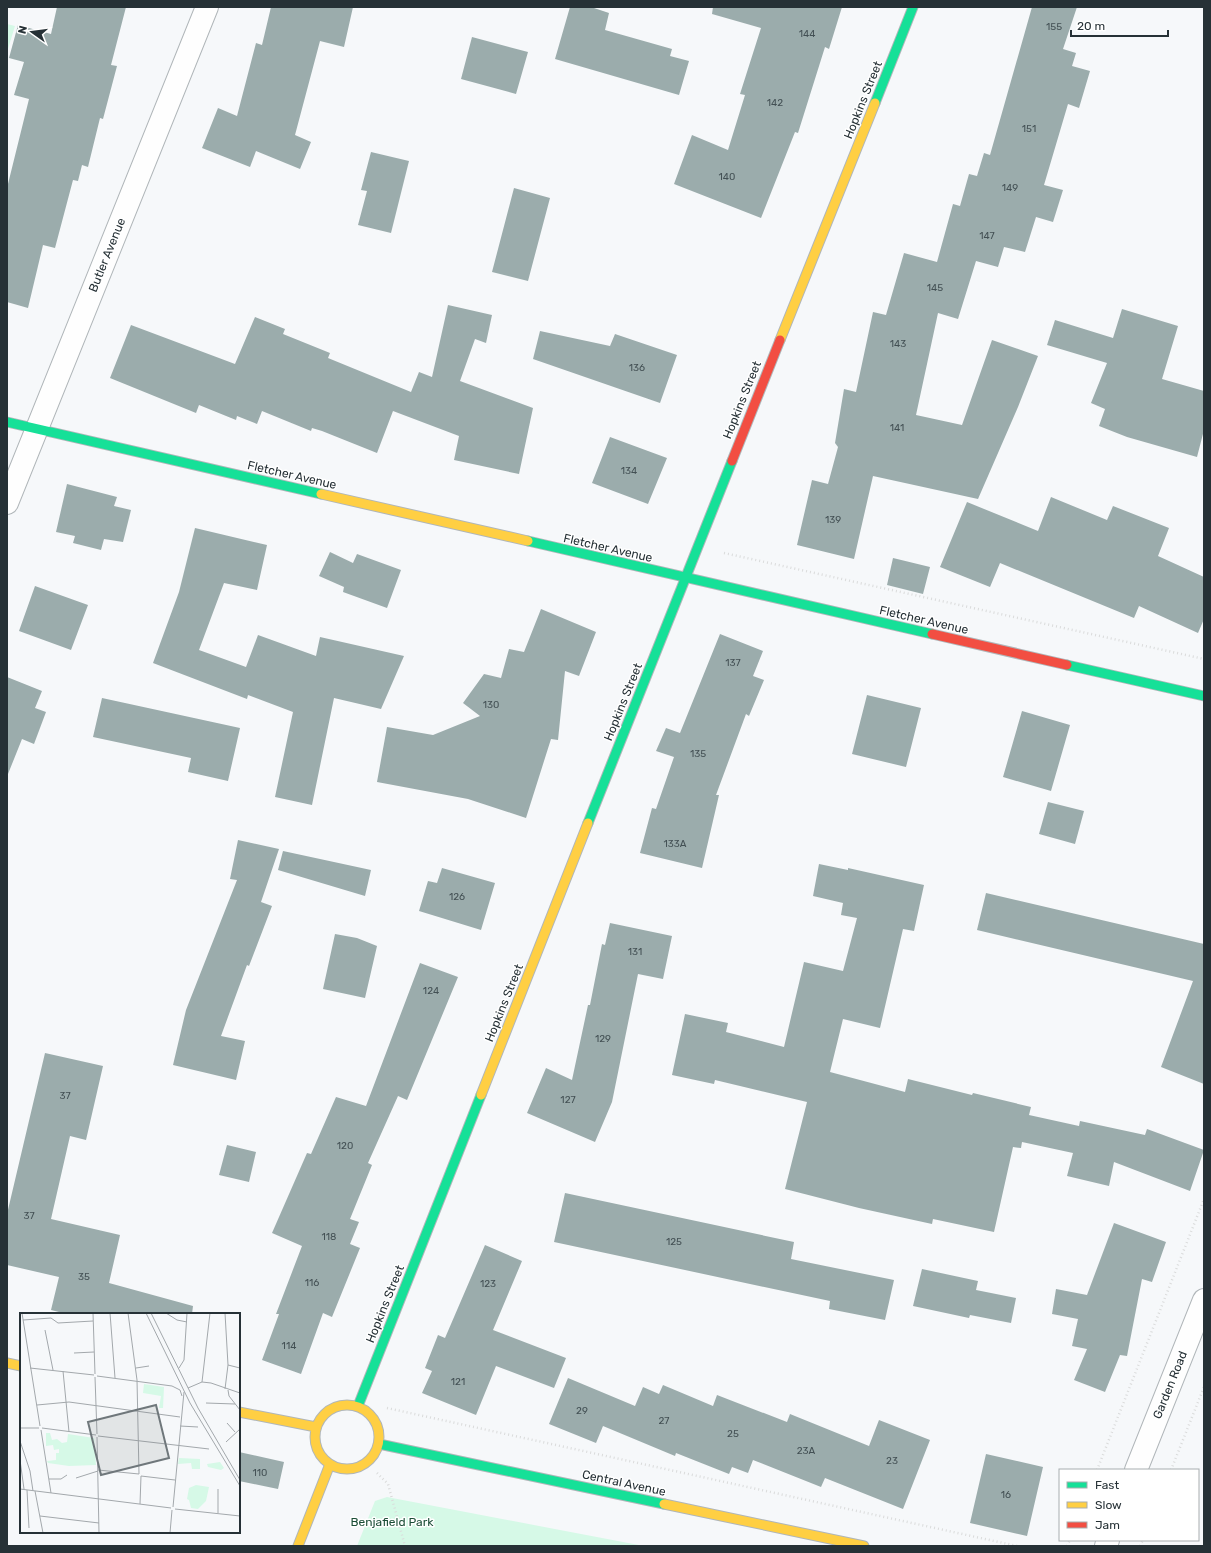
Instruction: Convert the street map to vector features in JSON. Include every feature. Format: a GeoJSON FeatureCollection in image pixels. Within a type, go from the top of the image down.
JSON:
{"type":"FeatureCollection","features":[{"type":"Feature","properties":{"kind":"street","name":"Butler Avenue"},"geometry":{"type":"LineString","coordinates":[[7,503],[207,7]]}},
{"type":"Feature","properties":{"kind":"street","name":"Hopkins Street"},"geometry":{"type":"LineString","coordinates":[[359,1404],[684,578],[913,7]]}},
{"type":"Feature","properties":{"kind":"street","name":"Fletcher Avenue"},"geometry":{"type":"LineString","coordinates":[[7,422],[1204,696]]}},
{"type":"Feature","properties":{"kind":"street","name":"Garden Road"},"geometry":{"type":"LineString","coordinates":[[1136,1469],[1204,1300]]}},
{"type":"Feature","properties":{"kind":"street"},"geometry":{"type":"LineString","coordinates":[[7,1363],[20,1366]]}},
{"type":"Feature","properties":{"kind":"street"},"geometry":{"type":"LineString","coordinates":[[359,1404],[373,1417],[380,1434],[374,1454],[367,1462],[349,1469],[340,1468],[330,1464],[323,1458],[317,1448],[315,1438],[316,1427],[326,1413],[332,1408],[341,1405],[359,1404]]}},
{"type":"Feature","properties":{"kind":"street"},"geometry":{"type":"LineString","coordinates":[[240,1412],[316,1427]]}},
{"type":"Feature","properties":{"kind":"street","name":"Central Avenue"},"geometry":{"type":"LineString","coordinates":[[378,1444],[864,1546]]}},
{"type":"Feature","properties":{"kind":"street"},"geometry":{"type":"LineString","coordinates":[[298,1546],[330,1464]]}},
{"type":"Feature","properties":{"kind":"path"},"geometry":{"type":"LineString","coordinates":[[697,548],[1204,659]]}},
{"type":"Feature","properties":{"kind":"path"},"geometry":{"type":"LineString","coordinates":[[1097,1469],[1204,1199]]}},
{"type":"Feature","properties":{"kind":"path"},"geometry":{"type":"LineString","coordinates":[[1171,1469],[1204,1387]]}},
{"type":"Feature","properties":{"kind":"path"},"geometry":{"type":"LineString","coordinates":[[359,1404],[1017,1546]]}},
{"type":"Feature","properties":{"kind":"path"},"geometry":{"type":"LineString","coordinates":[[367,1462],[388,1484],[405,1546]]}},
{"type":"Feature","properties":{"kind":"green space"},"geometry":{"type":"Polygon","coordinates":[[[7,24],[15,26],[7,52],[7,24]]]}},
{"type":"Feature","properties":{"kind":"green space","name":"Benjafield Park"},"geometry":{"type":"Polygon","coordinates":[[[387,1497],[644,1546],[357,1546],[375,1501],[387,1497]]]}},
{"type":"Feature","properties":{"kind":"building"},"geometry":{"type":"Polygon","coordinates":[[[57,7],[126,7],[111,65],[117,66],[103,119],[100,118],[88,167],[82,165],[78,181],[73,180],[55,248],[43,245],[28,308],[7,302],[7,188],[29,99],[14,95],[24,62],[9,58],[18,25],[51,34],[57,7]]]}},
{"type":"Feature","properties":{"kind":"building"},"geometry":{"type":"Polygon","coordinates":[[[271,7],[353,7],[344,47],[320,41],[295,135],[311,142],[300,169],[256,151],[250,167],[202,148],[218,108],[237,116],[256,43],[262,45],[271,7]]]}},
{"type":"Feature","properties":{"kind":"building"},"geometry":{"type":"Polygon","coordinates":[[[570,7],[591,7],[609,13],[605,30],[672,49],[670,56],[689,61],[679,95],[555,59],[570,7]]]}},
{"type":"Feature","properties":{"kind":"building"},"geometry":{"type":"Polygon","coordinates":[[[713,7],[842,7],[829,49],[825,47],[798,133],[795,132],[761,218],[674,184],[692,135],[728,150],[745,95],[740,94],[761,28],[712,14],[713,7]]]}},
{"type":"Feature","properties":{"kind":"building"},"geometry":{"type":"Polygon","coordinates":[[[1032,7],[1077,7],[1063,49],[1076,53],[1072,66],[1090,71],[1079,108],[1068,104],[1044,185],[1063,190],[1053,222],[1036,217],[1025,252],[1004,247],[998,267],[976,261],[958,319],[938,313],[916,415],[962,425],[992,340],[1038,356],[1018,407],[978,499],[873,476],[854,559],[797,545],[812,480],[828,484],[838,447],[835,443],[844,389],[856,392],[873,312],[886,315],[904,253],[937,262],[953,204],[960,206],[969,174],[977,176],[984,153],[990,155],[1032,7]]]}},
{"type":"Feature","properties":{"kind":"building"},"geometry":{"type":"Polygon","coordinates":[[[472,37],[528,52],[516,94],[461,79],[472,37]]]}},
{"type":"Feature","properties":{"kind":"building"},"geometry":{"type":"Polygon","coordinates":[[[371,152],[409,161],[391,233],[358,225],[367,191],[361,190],[371,152]]]}},
{"type":"Feature","properties":{"kind":"building"},"geometry":{"type":"Polygon","coordinates":[[[514,188],[550,198],[528,281],[492,272],[514,188]]]}},
{"type":"Feature","properties":{"kind":"building"},"geometry":{"type":"Polygon","coordinates":[[[448,305],[492,315],[486,343],[475,339],[460,381],[533,408],[519,474],[454,460],[459,436],[393,411],[377,453],[322,431],[312,428],[311,431],[262,411],[257,424],[237,416],[236,420],[199,405],[196,413],[110,378],[131,325],[235,364],[255,317],[285,329],[283,334],[330,353],[328,358],[411,392],[419,372],[432,377],[448,305]]]}},
{"type":"Feature","properties":{"kind":"building"},"geometry":{"type":"Polygon","coordinates":[[[1122,309],[1178,326],[1162,379],[1204,391],[1204,430],[1197,457],[1127,437],[1099,426],[1105,409],[1091,403],[1107,363],[1047,345],[1055,320],[1113,338],[1122,309]]]}},
{"type":"Feature","properties":{"kind":"building"},"geometry":{"type":"Polygon","coordinates":[[[540,331],[610,346],[615,334],[677,355],[660,403],[533,359],[540,331]]]}},
{"type":"Feature","properties":{"kind":"building"},"geometry":{"type":"Polygon","coordinates":[[[610,437],[667,458],[648,504],[592,483],[610,437]]]}},
{"type":"Feature","properties":{"kind":"building"},"geometry":{"type":"Polygon","coordinates":[[[67,484],[117,497],[114,506],[131,510],[123,542],[104,539],[101,550],[73,543],[75,536],[56,532],[67,484]]]}},
{"type":"Feature","properties":{"kind":"building"},"geometry":{"type":"Polygon","coordinates":[[[1051,497],[1107,520],[1113,506],[1169,528],[1158,556],[1204,577],[1204,619],[1198,633],[1139,606],[1134,618],[1000,563],[990,587],[940,567],[967,502],[1038,531],[1051,497]]]}},
{"type":"Feature","properties":{"kind":"building"},"geometry":{"type":"Polygon","coordinates":[[[195,528],[267,545],[257,590],[224,583],[199,650],[246,667],[258,635],[316,656],[320,637],[404,656],[381,709],[334,698],[312,805],[275,797],[293,712],[248,695],[247,699],[153,663],[179,592],[195,528]]]}},
{"type":"Feature","properties":{"kind":"building"},"geometry":{"type":"Polygon","coordinates":[[[330,552],[353,563],[357,554],[401,570],[387,608],[343,592],[344,587],[319,576],[330,552]]]}},
{"type":"Feature","properties":{"kind":"building"},"geometry":{"type":"Polygon","coordinates":[[[893,558],[930,567],[923,594],[887,585],[893,558]]]}},
{"type":"Feature","properties":{"kind":"building"},"geometry":{"type":"Polygon","coordinates":[[[35,586],[88,605],[71,650],[19,631],[35,586]]]}},
{"type":"Feature","properties":{"kind":"building"},"geometry":{"type":"Polygon","coordinates":[[[541,609],[596,632],[579,676],[565,671],[558,740],[551,739],[526,818],[468,799],[377,782],[387,727],[433,735],[480,716],[463,703],[484,674],[501,678],[509,649],[524,652],[541,609]]]}},
{"type":"Feature","properties":{"kind":"building"},"geometry":{"type":"Polygon","coordinates":[[[720,634],[763,651],[753,676],[764,680],[749,716],[746,714],[716,795],[719,795],[702,868],[640,853],[652,808],[656,809],[674,757],[656,751],[666,728],[680,733],[720,634]]]}},
{"type":"Feature","properties":{"kind":"building"},"geometry":{"type":"Polygon","coordinates":[[[7,677],[42,691],[35,708],[46,712],[34,744],[22,739],[8,774],[7,677]]]}},
{"type":"Feature","properties":{"kind":"building"},"geometry":{"type":"Polygon","coordinates":[[[867,695],[921,708],[906,767],[852,754],[867,695]]]}},
{"type":"Feature","properties":{"kind":"building"},"geometry":{"type":"Polygon","coordinates":[[[102,698],[240,728],[228,781],[188,772],[191,758],[93,737],[102,698]]]}},
{"type":"Feature","properties":{"kind":"building"},"geometry":{"type":"Polygon","coordinates":[[[1022,711],[1070,725],[1051,791],[1003,777],[1022,711]]]}},
{"type":"Feature","properties":{"kind":"building"},"geometry":{"type":"Polygon","coordinates":[[[1048,802],[1084,811],[1075,844],[1039,834],[1048,802]]]}},
{"type":"Feature","properties":{"kind":"building"},"geometry":{"type":"Polygon","coordinates":[[[238,840],[279,849],[261,902],[272,906],[249,966],[247,965],[221,1036],[245,1041],[236,1080],[173,1065],[186,1010],[237,880],[230,879],[238,840]]]}},
{"type":"Feature","properties":{"kind":"building"},"geometry":{"type":"Polygon","coordinates":[[[283,851],[371,870],[365,896],[278,870],[283,851]]]}},
{"type":"Feature","properties":{"kind":"building"},"geometry":{"type":"Polygon","coordinates":[[[819,864],[848,870],[848,868],[924,885],[914,931],[903,929],[880,1028],[843,1019],[830,1072],[905,1092],[908,1079],[972,1095],[973,1093],[1031,1107],[1029,1115],[1079,1126],[1080,1121],[1145,1135],[1147,1129],[1204,1150],[1190,1191],[1114,1162],[1109,1186],[1067,1176],[1073,1153],[1022,1142],[1021,1148],[1013,1147],[994,1232],[933,1219],[932,1224],[859,1208],[785,1189],[807,1102],[715,1080],[714,1084],[672,1075],[685,1014],[728,1023],[726,1032],[784,1047],[804,962],[843,971],[857,918],[841,915],[843,903],[813,896],[819,864]]]}},
{"type":"Feature","properties":{"kind":"building"},"geometry":{"type":"Polygon","coordinates":[[[442,868],[495,883],[481,930],[419,911],[428,881],[437,883],[442,868]]]}},
{"type":"Feature","properties":{"kind":"building"},"geometry":{"type":"Polygon","coordinates":[[[986,893],[1204,944],[1204,1084],[1161,1067],[1193,981],[977,930],[986,893]]]}},
{"type":"Feature","properties":{"kind":"building"},"geometry":{"type":"Polygon","coordinates":[[[610,923],[672,936],[663,979],[638,974],[612,1102],[595,1142],[527,1113],[546,1068],[572,1080],[588,1005],[590,1005],[602,944],[605,945],[610,923]]]}},
{"type":"Feature","properties":{"kind":"building"},"geometry":{"type":"Polygon","coordinates":[[[335,934],[357,938],[377,946],[365,998],[323,989],[335,934]]]}},
{"type":"Feature","properties":{"kind":"building"},"geometry":{"type":"Polygon","coordinates":[[[420,963],[458,977],[407,1100],[398,1096],[368,1163],[372,1165],[350,1219],[359,1222],[350,1244],[360,1248],[332,1317],[323,1313],[301,1374],[262,1360],[279,1314],[276,1314],[302,1246],[272,1233],[307,1153],[311,1154],[336,1097],[366,1106],[420,963]]]}},
{"type":"Feature","properties":{"kind":"building"},"geometry":{"type":"Polygon","coordinates":[[[45,1053],[103,1066],[86,1140],[70,1136],[51,1219],[120,1235],[109,1283],[193,1306],[192,1313],[63,1313],[51,1310],[59,1277],[7,1265],[7,1214],[45,1053]]]}},
{"type":"Feature","properties":{"kind":"building"},"geometry":{"type":"Polygon","coordinates":[[[227,1145],[256,1152],[249,1182],[219,1175],[227,1145]]]}},
{"type":"Feature","properties":{"kind":"building"},"geometry":{"type":"Polygon","coordinates":[[[565,1193],[794,1242],[791,1259],[894,1280],[885,1320],[829,1309],[830,1301],[554,1242],[565,1193]]]}},
{"type":"Feature","properties":{"kind":"building"},"geometry":{"type":"Polygon","coordinates":[[[1114,1223],[1166,1242],[1152,1282],[1142,1279],[1127,1356],[1120,1355],[1105,1392],[1074,1380],[1087,1349],[1072,1346],[1078,1319],[1052,1314],[1056,1289],[1087,1295],[1114,1223]]]}},
{"type":"Feature","properties":{"kind":"building"},"geometry":{"type":"Polygon","coordinates":[[[485,1245],[522,1261],[493,1330],[566,1358],[554,1388],[496,1366],[476,1415],[422,1393],[432,1371],[425,1368],[438,1335],[445,1338],[485,1245]]]}},
{"type":"Feature","properties":{"kind":"building"},"geometry":{"type":"Polygon","coordinates":[[[922,1269],[978,1281],[976,1290],[1016,1298],[1011,1323],[970,1315],[969,1318],[913,1306],[922,1269]]]}},
{"type":"Feature","properties":{"kind":"building"},"geometry":{"type":"Polygon","coordinates":[[[568,1378],[635,1406],[643,1387],[659,1394],[663,1385],[713,1406],[717,1395],[787,1422],[790,1414],[869,1446],[879,1420],[930,1440],[903,1509],[825,1478],[821,1487],[753,1460],[748,1473],[732,1467],[729,1474],[676,1453],[675,1456],[603,1426],[596,1443],[549,1424],[568,1378]]]}},
{"type":"Feature","properties":{"kind":"building"},"geometry":{"type":"Polygon","coordinates":[[[240,1452],[284,1462],[278,1489],[240,1481],[240,1452]]]}},
{"type":"Feature","properties":{"kind":"building"},"geometry":{"type":"Polygon","coordinates":[[[986,1454],[1043,1467],[1027,1536],[970,1523],[986,1454]]]}},
{"type":"Feature","properties":{"kind":"traffic: fast"},"geometry":{"type":"LineString","coordinates":[[875,103],[913,7]]}},
{"type":"Feature","properties":{"kind":"traffic: fast"},"geometry":{"type":"LineString","coordinates":[[7,422],[321,494]]}},
{"type":"Feature","properties":{"kind":"traffic: fast"},"geometry":{"type":"LineString","coordinates":[[588,823],[732,461]]}},
{"type":"Feature","properties":{"kind":"traffic: fast"},"geometry":{"type":"LineString","coordinates":[[528,541],[932,634]]}},
{"type":"Feature","properties":{"kind":"traffic: fast"},"geometry":{"type":"LineString","coordinates":[[1067,665],[1204,696]]}},
{"type":"Feature","properties":{"kind":"traffic: fast"},"geometry":{"type":"LineString","coordinates":[[358,1406],[481,1095]]}},
{"type":"Feature","properties":{"kind":"traffic: fast"},"geometry":{"type":"LineString","coordinates":[[379,1444],[664,1504]]}},
{"type":"Feature","properties":{"kind":"traffic: slow"},"geometry":{"type":"LineString","coordinates":[[780,340],[875,103]]}},
{"type":"Feature","properties":{"kind":"traffic: slow"},"geometry":{"type":"LineString","coordinates":[[321,494],[528,541]]}},
{"type":"Feature","properties":{"kind":"traffic: slow"},"geometry":{"type":"LineString","coordinates":[[481,1095],[588,823]]}},
{"type":"Feature","properties":{"kind":"traffic: slow"},"geometry":{"type":"LineString","coordinates":[[7,1363],[20,1366]]}},
{"type":"Feature","properties":{"kind":"traffic: slow"},"geometry":{"type":"LineString","coordinates":[[347,1405],[359,1407],[370,1414],[377,1425],[379,1437],[377,1449],[370,1460],[359,1467],[347,1469],[335,1467],[324,1460],[317,1449],[315,1437],[317,1425],[324,1414],[335,1407],[347,1405]]}},
{"type":"Feature","properties":{"kind":"traffic: slow"},"geometry":{"type":"LineString","coordinates":[[240,1412],[316,1427]]}},
{"type":"Feature","properties":{"kind":"traffic: slow"},"geometry":{"type":"LineString","coordinates":[[298,1546],[330,1464]]}},
{"type":"Feature","properties":{"kind":"traffic: slow"},"geometry":{"type":"LineString","coordinates":[[664,1504],[864,1546]]}},
{"type":"Feature","properties":{"kind":"traffic: jam"},"geometry":{"type":"LineString","coordinates":[[732,461],[780,340]]}},
{"type":"Feature","properties":{"kind":"traffic: jam"},"geometry":{"type":"LineString","coordinates":[[932,634],[1067,665]]}}]}
